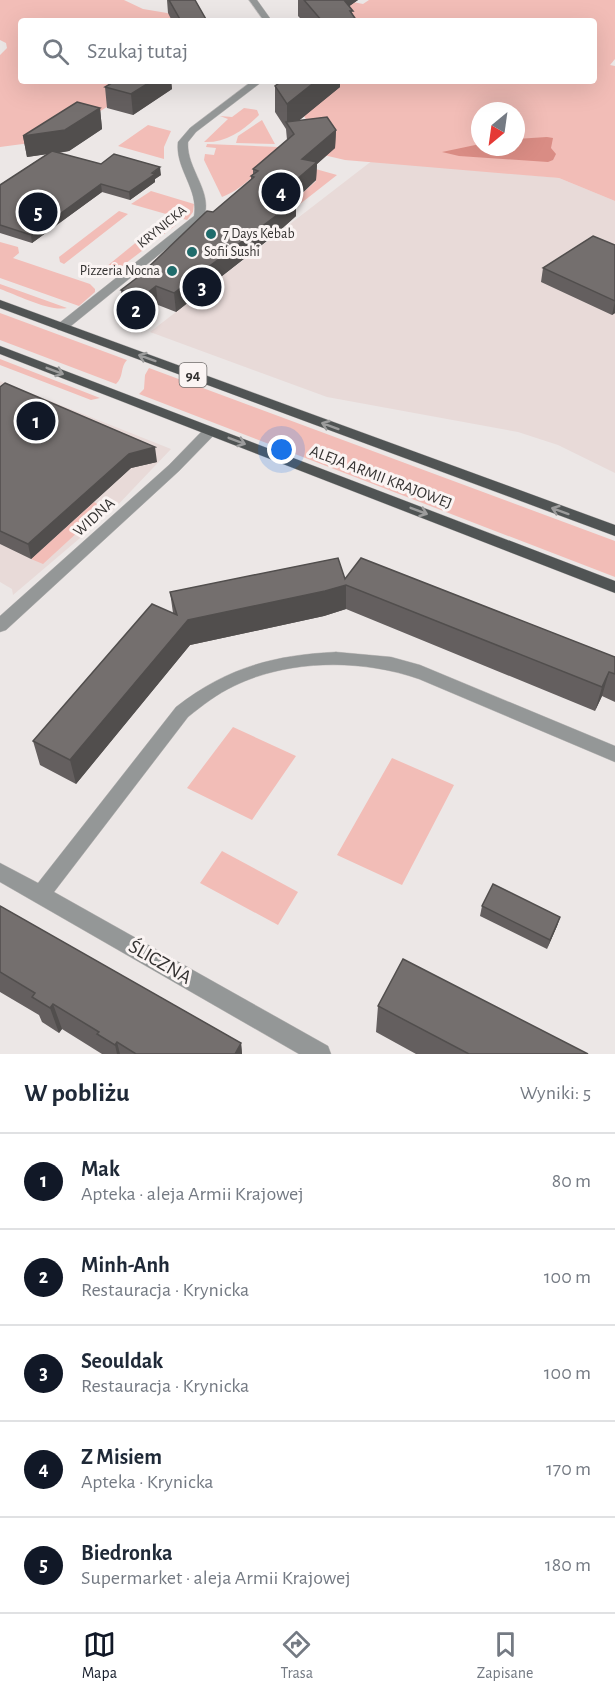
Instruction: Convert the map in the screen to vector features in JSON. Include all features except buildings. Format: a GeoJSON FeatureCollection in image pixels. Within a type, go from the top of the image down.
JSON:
{"type":"FeatureCollection","features":[{"type":"Feature","properties":{"kind":"main road","name":"ALEJA ARMII KRAJOWEJ"},"geometry":{"type":"LineString","coordinates":[[0,304],[615,531]]}},
{"type":"Feature","properties":{"kind":"main road","name":"ALEJA ARMII KRAJOWEJ"},"geometry":{"type":"LineString","coordinates":[[0,350],[615,587]]}},
{"type":"Feature","properties":{"kind":"street"},"geometry":{"type":"LineString","coordinates":[[253,0],[266,18]]}},
{"type":"Feature","properties":{"kind":"street","name":"KRYNICKA"},"geometry":{"type":"LineString","coordinates":[[62,327],[199,217],[202,204],[183,159],[183,142],[193,130],[254,84]]}},
{"type":"Feature","properties":{"kind":"street","name":"WIDNA"},"geometry":{"type":"LineString","coordinates":[[0,626],[174,468],[210,431]]}},
{"type":"Feature","properties":{"kind":"street"},"geometry":{"type":"LineString","coordinates":[[41,894],[182,712],[211,689],[257,670],[289,662],[337,657],[393,665],[442,681],[615,754]]}},
{"type":"Feature","properties":{"kind":"street","name":"ŚLICZNA"},"geometry":{"type":"LineString","coordinates":[[0,872],[320,1054]]}},
{"type":"Feature","properties":{"kind":"shaded area"},"geometry":{"type":"Polygon","coordinates":[[[0,0],[124,0],[143,9],[167,13],[174,18],[18,18],[18,84],[144,84],[53,140],[0,147],[0,55],[7,48],[6,43],[0,40],[0,0]]]}},
{"type":"Feature","properties":{"kind":"shaded area"},"geometry":{"type":"Polygon","coordinates":[[[343,0],[363,4],[369,0],[615,0],[615,59],[610,65],[615,66],[615,201],[559,178],[345,160],[315,153],[313,131],[304,116],[339,87],[336,86],[338,84],[597,84],[597,18],[342,18],[343,0]]]}},
{"type":"Feature","properties":{"kind":"shaded area"},"geometry":{"type":"Polygon","coordinates":[[[244,108],[257,110],[259,115],[247,126],[227,138],[204,142],[228,119],[220,116],[232,117],[244,108]]]}},
{"type":"Feature","properties":{"kind":"shaded area"},"geometry":{"type":"Polygon","coordinates":[[[262,120],[275,144],[236,143],[238,136],[262,120]]]}},
{"type":"Feature","properties":{"kind":"shaded area"},"geometry":{"type":"Polygon","coordinates":[[[148,125],[171,131],[164,147],[164,159],[118,146],[148,125]]]}},
{"type":"Feature","properties":{"kind":"shaded area"},"geometry":{"type":"Polygon","coordinates":[[[525,138],[553,138],[551,148],[556,154],[553,160],[548,162],[459,156],[442,152],[471,146],[471,156],[525,156],[525,138]]]}},
{"type":"Feature","properties":{"kind":"shaded area"},"geometry":{"type":"Polygon","coordinates":[[[207,144],[280,148],[246,182],[222,197],[204,160],[205,154],[214,155],[216,148],[206,147],[207,144]]]}},
{"type":"Feature","properties":{"kind":"shaded area"},"geometry":{"type":"Polygon","coordinates":[[[373,160],[559,178],[615,201],[615,473],[558,445],[518,432],[327,397],[150,332],[373,160]]]}},
{"type":"Feature","properties":{"kind":"shaded area"},"geometry":{"type":"Polygon","coordinates":[[[312,168],[337,175],[300,204],[289,205],[316,181],[312,168]]]}},
{"type":"Feature","properties":{"kind":"shaded area"},"geometry":{"type":"Polygon","coordinates":[[[151,191],[194,204],[193,212],[187,220],[131,204],[151,191]]]}},
{"type":"Feature","properties":{"kind":"shaded area"},"geometry":{"type":"Polygon","coordinates":[[[119,211],[128,214],[64,264],[60,262],[59,257],[119,211]]]}},
{"type":"Feature","properties":{"kind":"shaded area"},"geometry":{"type":"Polygon","coordinates":[[[166,218],[176,225],[113,273],[101,271],[166,218]]]}},
{"type":"Feature","properties":{"kind":"shaded area"},"geometry":{"type":"Polygon","coordinates":[[[0,242],[18,247],[19,253],[13,258],[90,284],[95,292],[79,306],[0,278],[0,242]]]}},
{"type":"Feature","properties":{"kind":"shaded area"},"geometry":{"type":"Polygon","coordinates":[[[0,284],[67,308],[52,308],[34,302],[0,289],[0,284]]]}},
{"type":"Feature","properties":{"kind":"shaded area"},"geometry":{"type":"Polygon","coordinates":[[[0,313],[127,360],[118,381],[116,384],[0,340],[0,313]]]}},
{"type":"Feature","properties":{"kind":"shaded area"},"geometry":{"type":"Polygon","coordinates":[[[0,359],[100,398],[91,400],[0,365],[0,359]]]}},
{"type":"Feature","properties":{"kind":"shaded area"},"geometry":{"type":"Polygon","coordinates":[[[149,368],[615,541],[615,577],[139,394],[144,389],[145,375],[149,368]]]}},
{"type":"Feature","properties":{"kind":"shaded area"},"geometry":{"type":"Polygon","coordinates":[[[0,381],[171,449],[113,510],[13,595],[12,589],[0,582],[0,381]]]}},
{"type":"Feature","properties":{"kind":"shaded area"},"geometry":{"type":"Polygon","coordinates":[[[94,502],[104,508],[43,564],[31,559],[94,502]]]}},
{"type":"Feature","properties":{"kind":"shaded area"},"geometry":{"type":"Polygon","coordinates":[[[233,727],[296,756],[252,820],[187,788],[233,727]]]}},
{"type":"Feature","properties":{"kind":"shaded area"},"geometry":{"type":"Polygon","coordinates":[[[392,758],[454,785],[402,885],[337,855],[392,758]]]}},
{"type":"Feature","properties":{"kind":"shaded area"},"geometry":{"type":"Polygon","coordinates":[[[222,851],[298,892],[278,925],[200,883],[222,851]]]}},
{"type":"Feature","properties":{"kind":"place","name":"Z Misiem"},"geometry":{"type":"Point","coordinates":[281,192]}},
{"type":"Feature","properties":{"kind":"place","name":"Biedronka"},"geometry":{"type":"Point","coordinates":[38,212]}},
{"type":"Feature","properties":{"kind":"place","name":"7 Days Kebab"},"geometry":{"type":"Point","coordinates":[211,234]}},
{"type":"Feature","properties":{"kind":"place","name":"Sofii Sushi"},"geometry":{"type":"Point","coordinates":[192,252]}},
{"type":"Feature","properties":{"kind":"place","name":"Pizzeria Nocna"},"geometry":{"type":"Point","coordinates":[172,271]}},
{"type":"Feature","properties":{"kind":"place","name":"Seouldak"},"geometry":{"type":"Point","coordinates":[202,287]}},
{"type":"Feature","properties":{"kind":"place","name":"Minh-Anh"},"geometry":{"type":"Point","coordinates":[136,310]}},
{"type":"Feature","properties":{"kind":"place","name":"Mak"},"geometry":{"type":"Point","coordinates":[36,421]}}]}
